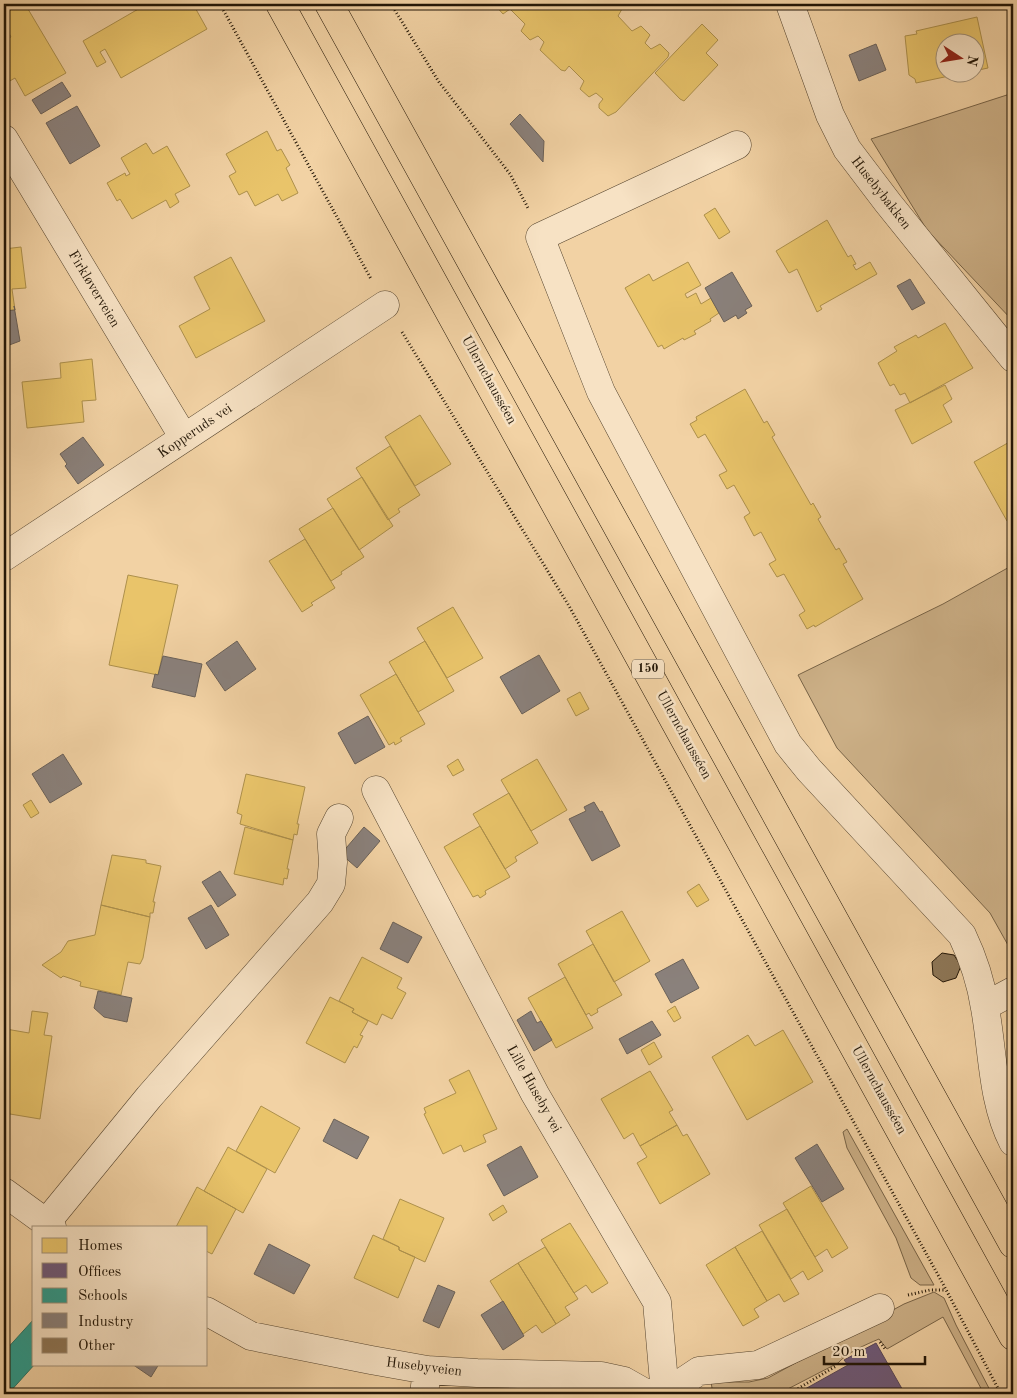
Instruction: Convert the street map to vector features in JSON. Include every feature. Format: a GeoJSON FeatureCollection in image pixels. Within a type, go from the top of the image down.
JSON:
{"type":"FeatureCollection","features":[{"type":"Feature","properties":{"kind":"highway","name":"Ullernchausséen"},"geometry":{"type":"LineString","coordinates":[[280,4],[1013,1336]]}},
{"type":"Feature","properties":{"kind":"highway"},"geometry":{"type":"LineString","coordinates":[[329,4],[1013,1244]]}},
{"type":"Feature","properties":{"kind":"street","name":"Husebybakken"},"geometry":{"type":"LineString","coordinates":[[790,4],[830,114],[847,149],[1013,358]]}},
{"type":"Feature","properties":{"kind":"street","name":"Firkløverveien"},"geometry":{"type":"LineString","coordinates":[[4,139],[184,438]]}},
{"type":"Feature","properties":{"kind":"street"},"geometry":{"type":"LineString","coordinates":[[737,145],[540,237],[601,392],[788,744],[809,770],[962,935],[972,957],[985,1006],[1006,1099],[1013,1142]]}},
{"type":"Feature","properties":{"kind":"street","name":"Kopperuds vei"},"geometry":{"type":"LineString","coordinates":[[4,557],[385,304]]}},
{"type":"Feature","properties":{"kind":"street","name":"Lille Huseby vei"},"geometry":{"type":"LineString","coordinates":[[376,790],[534,1094],[657,1302],[665,1394]]}},
{"type":"Feature","properties":{"kind":"street"},"geometry":{"type":"LineString","coordinates":[[4,1192],[49,1225],[149,1097],[320,902],[331,884],[333,862],[331,834],[339,818]]}},
{"type":"Feature","properties":{"kind":"street"},"geometry":{"type":"LineString","coordinates":[[985,1006],[1013,991]]}},
{"type":"Feature","properties":{"kind":"street"},"geometry":{"type":"LineString","coordinates":[[675,1394],[684,1381],[699,1371],[758,1365],[880,1308]]}},
{"type":"Feature","properties":{"kind":"street","name":"Husebyveien"},"geometry":{"type":"LineString","coordinates":[[208,1312],[252,1336],[425,1382],[477,1373],[601,1376],[624,1381],[647,1394]]}},
{"type":"Feature","properties":{"kind":"path"},"geometry":{"type":"LineString","coordinates":[[220,4],[385,304],[570,606],[946,1290],[1001,1394]]}},
{"type":"Feature","properties":{"kind":"path"},"geometry":{"type":"LineString","coordinates":[[391,4],[439,82],[510,174],[523,197],[540,237]]}},
{"type":"Feature","properties":{"kind":"path"},"geometry":{"type":"LineString","coordinates":[[880,1308],[913,1292],[946,1290]]}},
{"type":"Feature","properties":{"kind":"shaded area"},"geometry":{"type":"Polygon","coordinates":[[[1013,93],[1013,321],[927,230],[871,139],[1013,93]]]}},
{"type":"Feature","properties":{"kind":"shaded area"},"geometry":{"type":"Polygon","coordinates":[[[1013,565],[1013,954],[990,913],[837,748],[798,675],[943,604],[1013,565]]]}},
{"type":"Feature","properties":{"kind":"shaded area"},"geometry":{"type":"Polygon","coordinates":[[[847,1129],[934,1285],[920,1285],[911,1278],[896,1238],[847,1148],[843,1132],[847,1129]]]}},
{"type":"Feature","properties":{"kind":"shaded area"},"geometry":{"type":"Polygon","coordinates":[[[934,1292],[944,1298],[992,1394],[984,1394],[943,1317],[887,1349],[879,1339],[863,1346],[847,1355],[838,1363],[782,1392],[782,1394],[713,1394],[711,1382],[749,1382],[768,1378],[904,1304],[934,1292]]]}},
{"type":"Feature","properties":{"kind":"building: Homes"},"geometry":{"type":"Polygon","coordinates":[[[20,4],[25,4],[66,73],[25,96],[15,78],[8,82],[4,73],[4,66],[7,64],[4,58],[4,41],[11,37],[4,24],[4,14],[20,4]]]}},
{"type":"Feature","properties":{"kind":"building: Homes"},"geometry":{"type":"Polygon","coordinates":[[[147,4],[193,4],[207,29],[121,78],[105,49],[100,52],[106,62],[97,67],[83,41],[147,4]]]}},
{"type":"Feature","properties":{"kind":"building: Homes"},"geometry":{"type":"Polygon","coordinates":[[[494,4],[617,4],[622,9],[618,16],[632,31],[641,26],[650,35],[645,43],[651,49],[660,44],[669,53],[668,57],[616,112],[608,116],[599,108],[599,104],[603,99],[596,93],[589,97],[580,89],[584,81],[569,66],[565,71],[561,70],[540,50],[544,42],[538,36],[530,40],[521,31],[525,24],[510,9],[503,14],[494,4]]]}},
{"type":"Feature","properties":{"kind":"building: Homes"},"geometry":{"type":"Polygon","coordinates":[[[977,17],[980,32],[934,32],[934,79],[916,83],[915,79],[909,75],[905,36],[917,34],[916,31],[977,17]]]}},
{"type":"Feature","properties":{"kind":"building: Homes"},"geometry":{"type":"Polygon","coordinates":[[[702,24],[718,40],[706,53],[718,65],[684,101],[655,73],[702,24]]]}},
{"type":"Feature","properties":{"kind":"building: Homes"},"geometry":{"type":"Polygon","coordinates":[[[984,49],[988,68],[984,69],[984,49]]]}},
{"type":"Feature","properties":{"kind":"building: Homes"},"geometry":{"type":"Polygon","coordinates":[[[267,131],[277,151],[281,149],[290,165],[286,168],[298,193],[282,201],[278,194],[255,206],[247,191],[239,195],[229,176],[236,172],[226,154],[267,131]]]}},
{"type":"Feature","properties":{"kind":"building: Homes"},"geometry":{"type":"Polygon","coordinates":[[[146,143],[153,154],[167,146],[190,186],[175,194],[179,202],[170,208],[166,200],[132,219],[120,199],[117,201],[107,183],[125,173],[126,176],[130,174],[121,158],[146,143]]]}},
{"type":"Feature","properties":{"kind":"building: Homes"},"geometry":{"type":"Polygon","coordinates":[[[715,208],[730,232],[719,239],[704,215],[715,208]]]}},
{"type":"Feature","properties":{"kind":"building: Homes"},"geometry":{"type":"Polygon","coordinates":[[[827,220],[848,257],[851,255],[856,264],[853,265],[856,270],[870,262],[877,274],[820,306],[822,309],[817,312],[797,269],[789,273],[776,251],[827,220]]]}},
{"type":"Feature","properties":{"kind":"building: Homes"},"geometry":{"type":"Polygon","coordinates":[[[21,247],[26,288],[12,289],[15,310],[4,311],[4,249],[21,247]]]}},
{"type":"Feature","properties":{"kind":"building: Homes"},"geometry":{"type":"Polygon","coordinates":[[[231,257],[265,321],[196,358],[179,326],[210,309],[194,277],[231,257]]]}},
{"type":"Feature","properties":{"kind":"building: Homes"},"geometry":{"type":"Polygon","coordinates":[[[688,262],[701,285],[685,294],[687,298],[696,293],[701,304],[711,298],[719,313],[710,319],[711,321],[694,331],[696,334],[684,340],[683,338],[664,349],[662,345],[658,347],[625,288],[649,274],[653,281],[688,262]]]}},
{"type":"Feature","properties":{"kind":"building: Homes"},"geometry":{"type":"Polygon","coordinates":[[[945,323],[973,368],[910,403],[905,393],[900,395],[894,384],[890,386],[878,363],[897,351],[894,347],[916,335],[918,338],[945,323]]]}},
{"type":"Feature","properties":{"kind":"building: Homes"},"geometry":{"type":"Polygon","coordinates":[[[92,359],[96,400],[82,401],[84,422],[27,428],[22,382],[61,378],[60,363],[92,359]]]}},
{"type":"Feature","properties":{"kind":"building: Homes"},"geometry":{"type":"Polygon","coordinates":[[[945,385],[952,399],[943,405],[952,422],[912,444],[895,410],[945,385]]]}},
{"type":"Feature","properties":{"kind":"building: Homes"},"geometry":{"type":"Polygon","coordinates":[[[745,389],[764,423],[767,421],[775,435],[772,437],[811,505],[813,503],[821,517],[818,519],[836,550],[839,548],[847,562],[843,564],[863,599],[815,627],[814,625],[807,629],[799,615],[805,611],[784,574],[777,577],[769,564],[776,560],[761,532],[754,536],[744,517],[750,513],[734,485],[727,489],[719,475],[727,471],[705,434],[698,438],[690,424],[697,420],[696,417],[745,389]]]}},
{"type":"Feature","properties":{"kind":"building: Homes"},"geometry":{"type":"Polygon","coordinates":[[[420,415],[451,464],[415,486],[385,437],[420,415]]]}},
{"type":"Feature","properties":{"kind":"building: Homes"},"geometry":{"type":"Polygon","coordinates":[[[1013,440],[1013,518],[1007,521],[974,462],[1013,440]]]}},
{"type":"Feature","properties":{"kind":"building: Homes"},"geometry":{"type":"Polygon","coordinates":[[[390,446],[420,495],[398,509],[400,512],[388,520],[356,468],[390,446]]]}},
{"type":"Feature","properties":{"kind":"building: Homes"},"geometry":{"type":"Polygon","coordinates":[[[362,477],[393,526],[359,550],[327,499],[362,477]]]}},
{"type":"Feature","properties":{"kind":"building: Homes"},"geometry":{"type":"Polygon","coordinates":[[[333,508],[364,557],[331,581],[299,529],[333,508]]]}},
{"type":"Feature","properties":{"kind":"building: Homes"},"geometry":{"type":"Polygon","coordinates":[[[305,539],[335,588],[311,603],[313,605],[302,612],[269,561],[305,539]]]}},
{"type":"Feature","properties":{"kind":"building: Homes"},"geometry":{"type":"Polygon","coordinates":[[[128,575],[178,585],[158,675],[109,665],[128,575]]]}},
{"type":"Feature","properties":{"kind":"building: Homes"},"geometry":{"type":"Polygon","coordinates":[[[453,607],[483,658],[447,678],[417,628],[453,607]]]}},
{"type":"Feature","properties":{"kind":"building: Homes"},"geometry":{"type":"Polygon","coordinates":[[[425,641],[454,691],[418,712],[389,662],[425,641]]]}},
{"type":"Feature","properties":{"kind":"building: Homes"},"geometry":{"type":"Polygon","coordinates":[[[396,674],[425,724],[400,738],[402,741],[395,745],[394,742],[389,745],[360,695],[396,674]]]}},
{"type":"Feature","properties":{"kind":"building: Homes"},"geometry":{"type":"Polygon","coordinates":[[[580,692],[589,709],[576,716],[567,699],[580,692]]]}},
{"type":"Feature","properties":{"kind":"building: Homes"},"geometry":{"type":"Polygon","coordinates":[[[458,759],[464,770],[453,776],[447,766],[458,759]]]}},
{"type":"Feature","properties":{"kind":"building: Homes"},"geometry":{"type":"Polygon","coordinates":[[[537,759],[567,810],[531,831],[501,780],[537,759]]]}},
{"type":"Feature","properties":{"kind":"building: Homes"},"geometry":{"type":"Polygon","coordinates":[[[246,774],[305,787],[297,824],[299,824],[297,835],[294,834],[293,840],[240,824],[242,815],[237,813],[246,774]]]}},
{"type":"Feature","properties":{"kind":"building: Homes"},"geometry":{"type":"Polygon","coordinates":[[[509,793],[538,843],[515,857],[517,861],[505,869],[473,814],[509,793]]]}},
{"type":"Feature","properties":{"kind":"building: Homes"},"geometry":{"type":"Polygon","coordinates":[[[31,800],[39,813],[31,818],[23,805],[31,800]]]}},
{"type":"Feature","properties":{"kind":"building: Homes"},"geometry":{"type":"Polygon","coordinates":[[[480,826],[510,877],[485,891],[486,894],[480,898],[478,895],[473,897],[444,847],[480,826]]]}},
{"type":"Feature","properties":{"kind":"building: Homes"},"geometry":{"type":"Polygon","coordinates":[[[245,827],[293,840],[287,869],[289,869],[287,879],[284,878],[283,885],[234,874],[245,827]]]}},
{"type":"Feature","properties":{"kind":"building: Homes"},"geometry":{"type":"Polygon","coordinates":[[[112,855],[146,860],[146,863],[161,866],[153,902],[155,902],[153,913],[150,913],[150,917],[101,905],[112,855]]]}},
{"type":"Feature","properties":{"kind":"building: Homes"},"geometry":{"type":"Polygon","coordinates":[[[699,884],[709,900],[697,907],[687,892],[699,884]]]}},
{"type":"Feature","properties":{"kind":"building: Homes"},"geometry":{"type":"Polygon","coordinates":[[[101,905],[150,917],[143,958],[140,964],[128,962],[121,995],[80,986],[81,982],[63,976],[61,978],[42,965],[61,952],[68,941],[95,935],[101,905]]]}},
{"type":"Feature","properties":{"kind":"building: Homes"},"geometry":{"type":"Polygon","coordinates":[[[622,911],[650,961],[614,982],[586,931],[622,911]]]}},
{"type":"Feature","properties":{"kind":"building: Homes"},"geometry":{"type":"Polygon","coordinates":[[[593,944],[622,995],[597,1009],[598,1012],[591,1016],[589,1013],[586,1015],[558,964],[593,944]]]}},
{"type":"Feature","properties":{"kind":"building: Homes"},"geometry":{"type":"Polygon","coordinates":[[[362,957],[402,978],[397,988],[406,993],[392,1019],[382,1014],[377,1025],[352,1012],[354,1009],[339,1001],[362,957]]]}},
{"type":"Feature","properties":{"kind":"building: Homes"},"geometry":{"type":"Polygon","coordinates":[[[565,977],[593,1028],[556,1048],[528,998],[565,977]]]}},
{"type":"Feature","properties":{"kind":"building: Homes"},"geometry":{"type":"Polygon","coordinates":[[[330,997],[354,1009],[352,1012],[368,1021],[360,1035],[363,1036],[357,1048],[354,1046],[345,1063],[306,1043],[330,997]]]}},
{"type":"Feature","properties":{"kind":"building: Homes"},"geometry":{"type":"Polygon","coordinates":[[[675,1006],[681,1018],[674,1022],[667,1011],[675,1006]]]}},
{"type":"Feature","properties":{"kind":"building: Homes"},"geometry":{"type":"Polygon","coordinates":[[[32,1011],[48,1013],[44,1035],[52,1036],[40,1119],[4,1113],[4,1043],[6,1029],[29,1033],[32,1011]]]}},
{"type":"Feature","properties":{"kind":"building: Homes"},"geometry":{"type":"Polygon","coordinates":[[[783,1030],[813,1082],[747,1120],[712,1057],[748,1035],[755,1046],[783,1030]]]}},
{"type":"Feature","properties":{"kind":"building: Homes"},"geometry":{"type":"Polygon","coordinates":[[[654,1042],[662,1057],[649,1065],[641,1050],[654,1042]]]}},
{"type":"Feature","properties":{"kind":"building: Homes"},"geometry":{"type":"Polygon","coordinates":[[[469,1070],[497,1129],[483,1135],[486,1142],[464,1152],[461,1145],[443,1154],[424,1114],[426,1113],[424,1108],[456,1093],[449,1080],[469,1070]]]}},
{"type":"Feature","properties":{"kind":"building: Homes"},"geometry":{"type":"Polygon","coordinates":[[[650,1071],[673,1110],[669,1112],[677,1125],[640,1146],[633,1133],[624,1139],[601,1099],[650,1071]]]}},
{"type":"Feature","properties":{"kind":"building: Homes"},"geometry":{"type":"Polygon","coordinates":[[[261,1106],[300,1128],[275,1173],[236,1151],[261,1106]]]}},
{"type":"Feature","properties":{"kind":"building: Homes"},"geometry":{"type":"Polygon","coordinates":[[[677,1125],[683,1136],[687,1134],[710,1174],[660,1204],[637,1163],[647,1157],[640,1146],[677,1125]]]}},
{"type":"Feature","properties":{"kind":"building: Homes"},"geometry":{"type":"Polygon","coordinates":[[[228,1147],[267,1169],[243,1213],[204,1191],[228,1147]]]}},
{"type":"Feature","properties":{"kind":"building: Homes"},"geometry":{"type":"Polygon","coordinates":[[[811,1186],[848,1248],[832,1258],[827,1249],[815,1257],[783,1203],[811,1186]]]}},
{"type":"Feature","properties":{"kind":"building: Homes"},"geometry":{"type":"Polygon","coordinates":[[[197,1187],[236,1209],[212,1254],[208,1252],[208,1226],[177,1226],[197,1187]]]}},
{"type":"Feature","properties":{"kind":"building: Homes"},"geometry":{"type":"Polygon","coordinates":[[[400,1199],[444,1218],[425,1262],[399,1250],[399,1247],[383,1239],[400,1199]]]}},
{"type":"Feature","properties":{"kind":"building: Homes"},"geometry":{"type":"Polygon","coordinates":[[[503,1205],[507,1212],[493,1221],[489,1214],[503,1205]]]}},
{"type":"Feature","properties":{"kind":"building: Homes"},"geometry":{"type":"Polygon","coordinates":[[[787,1209],[823,1271],[808,1280],[803,1271],[791,1279],[759,1225],[787,1209]]]}},
{"type":"Feature","properties":{"kind":"building: Homes"},"geometry":{"type":"Polygon","coordinates":[[[570,1223],[608,1283],[592,1293],[586,1285],[574,1293],[541,1240],[570,1223]]]}},
{"type":"Feature","properties":{"kind":"building: Homes"},"geometry":{"type":"Polygon","coordinates":[[[762,1231],[799,1294],[784,1302],[779,1294],[767,1301],[735,1247],[762,1231]]]}},
{"type":"Feature","properties":{"kind":"building: Homes"},"geometry":{"type":"Polygon","coordinates":[[[373,1235],[415,1257],[398,1298],[354,1278],[373,1235]]]}},
{"type":"Feature","properties":{"kind":"building: Homes"},"geometry":{"type":"Polygon","coordinates":[[[545,1247],[578,1299],[565,1307],[570,1315],[556,1324],[518,1263],[545,1247]]]}},
{"type":"Feature","properties":{"kind":"building: Homes"},"geometry":{"type":"Polygon","coordinates":[[[735,1247],[767,1301],[754,1309],[759,1317],[743,1326],[706,1265],[735,1247]]]}},
{"type":"Feature","properties":{"kind":"building: Homes"},"geometry":{"type":"Polygon","coordinates":[[[518,1263],[556,1324],[542,1333],[536,1325],[523,1334],[490,1281],[518,1263]]]}},
{"type":"Feature","properties":{"kind":"building: Offices"},"geometry":{"type":"Polygon","coordinates":[[[876,1343],[905,1394],[808,1394],[805,1389],[848,1365],[844,1360],[876,1343]]]}},
{"type":"Feature","properties":{"kind":"building: Schools"},"geometry":{"type":"Polygon","coordinates":[[[32,1321],[33,1366],[8,1394],[4,1394],[4,1352],[32,1321]]]}},
{"type":"Feature","properties":{"kind":"building: Industry"},"geometry":{"type":"Polygon","coordinates":[[[876,44],[886,70],[859,81],[849,55],[876,44]]]}},
{"type":"Feature","properties":{"kind":"building: Industry"},"geometry":{"type":"Polygon","coordinates":[[[62,82],[71,96],[41,114],[32,100],[62,82]]]}},
{"type":"Feature","properties":{"kind":"building: Industry"},"geometry":{"type":"Polygon","coordinates":[[[77,106],[100,146],[70,164],[46,123],[77,106]]]}},
{"type":"Feature","properties":{"kind":"building: Industry"},"geometry":{"type":"Polygon","coordinates":[[[520,114],[544,141],[543,162],[510,124],[520,114]]]}},
{"type":"Feature","properties":{"kind":"building: Industry"},"geometry":{"type":"Polygon","coordinates":[[[732,272],[752,306],[745,310],[747,313],[738,319],[736,315],[724,322],[705,288],[732,272]]]}},
{"type":"Feature","properties":{"kind":"building: Industry"},"geometry":{"type":"Polygon","coordinates":[[[910,279],[925,303],[912,310],[897,286],[910,279]]]}},
{"type":"Feature","properties":{"kind":"building: Industry"},"geometry":{"type":"Polygon","coordinates":[[[15,310],[20,341],[4,347],[4,311],[15,310]]]}},
{"type":"Feature","properties":{"kind":"building: Industry"},"geometry":{"type":"Polygon","coordinates":[[[83,437],[104,465],[78,484],[65,466],[67,464],[60,454],[83,437]]]}},
{"type":"Feature","properties":{"kind":"building: Industry"},"geometry":{"type":"Polygon","coordinates":[[[237,641],[256,669],[225,691],[206,663],[237,641]]]}},
{"type":"Feature","properties":{"kind":"building: Industry"},"geometry":{"type":"Polygon","coordinates":[[[539,655],[560,691],[522,714],[500,677],[539,655]]]}},
{"type":"Feature","properties":{"kind":"building: Industry"},"geometry":{"type":"Polygon","coordinates":[[[163,656],[202,664],[195,697],[152,687],[155,674],[158,675],[163,656]]]}},
{"type":"Feature","properties":{"kind":"building: Industry"},"geometry":{"type":"Polygon","coordinates":[[[368,716],[385,747],[355,764],[338,733],[368,716]]]}},
{"type":"Feature","properties":{"kind":"building: Industry"},"geometry":{"type":"Polygon","coordinates":[[[63,754],[82,784],[50,803],[32,774],[63,754]]]}},
{"type":"Feature","properties":{"kind":"building: Industry"},"geometry":{"type":"Polygon","coordinates":[[[594,802],[600,812],[602,811],[620,846],[592,861],[569,819],[586,811],[584,807],[594,802]]]}},
{"type":"Feature","properties":{"kind":"building: Industry"},"geometry":{"type":"Polygon","coordinates":[[[364,827],[380,841],[357,868],[341,854],[364,827]]]}},
{"type":"Feature","properties":{"kind":"building: Industry"},"geometry":{"type":"Polygon","coordinates":[[[220,871],[236,895],[218,907],[202,882],[220,871]]]}},
{"type":"Feature","properties":{"kind":"building: Industry"},"geometry":{"type":"Polygon","coordinates":[[[211,905],[229,935],[206,949],[188,918],[211,905]]]}},
{"type":"Feature","properties":{"kind":"building: Industry"},"geometry":{"type":"Polygon","coordinates":[[[393,922],[422,937],[408,963],[380,949],[393,922]]]}},
{"type":"Feature","properties":{"kind":"building: Industry"},"geometry":{"type":"Polygon","coordinates":[[[683,959],[699,988],[671,1003],[655,974],[683,959]]]}},
{"type":"Feature","properties":{"kind":"building: Industry"},"geometry":{"type":"Polygon","coordinates":[[[98,991],[132,998],[127,1022],[104,1017],[94,1008],[98,991]]]}},
{"type":"Feature","properties":{"kind":"building: Industry"},"geometry":{"type":"Polygon","coordinates":[[[531,1011],[537,1023],[541,1021],[552,1040],[534,1051],[517,1020],[531,1011]]]}},
{"type":"Feature","properties":{"kind":"building: Industry"},"geometry":{"type":"Polygon","coordinates":[[[652,1021],[661,1035],[627,1054],[619,1039],[652,1021]]]}},
{"type":"Feature","properties":{"kind":"building: Industry"},"geometry":{"type":"Polygon","coordinates":[[[334,1119],[369,1137],[357,1159],[323,1141],[334,1119]]]}},
{"type":"Feature","properties":{"kind":"building: Industry"},"geometry":{"type":"Polygon","coordinates":[[[817,1144],[844,1189],[822,1202],[795,1158],[817,1144]]]}},
{"type":"Feature","properties":{"kind":"building: Industry"},"geometry":{"type":"Polygon","coordinates":[[[521,1146],[538,1177],[504,1196],[487,1165],[521,1146]]]}},
{"type":"Feature","properties":{"kind":"building: Industry"},"geometry":{"type":"Polygon","coordinates":[[[269,1244],[310,1265],[294,1294],[254,1274],[269,1244]]]}},
{"type":"Feature","properties":{"kind":"building: Industry"},"geometry":{"type":"Polygon","coordinates":[[[438,1285],[455,1292],[439,1328],[423,1321],[438,1285]]]}},
{"type":"Feature","properties":{"kind":"building: Industry"},"geometry":{"type":"Polygon","coordinates":[[[503,1301],[524,1336],[503,1350],[481,1315],[503,1301]]]}},
{"type":"Feature","properties":{"kind":"building: Industry"},"geometry":{"type":"Polygon","coordinates":[[[135,1366],[158,1366],[151,1377],[135,1366]]]}},
{"type":"Feature","properties":{"kind":"building: Other"},"geometry":{"type":"Polygon","coordinates":[[[942,953],[954,955],[961,966],[956,978],[943,982],[933,975],[932,962],[942,953]]]}}]}
